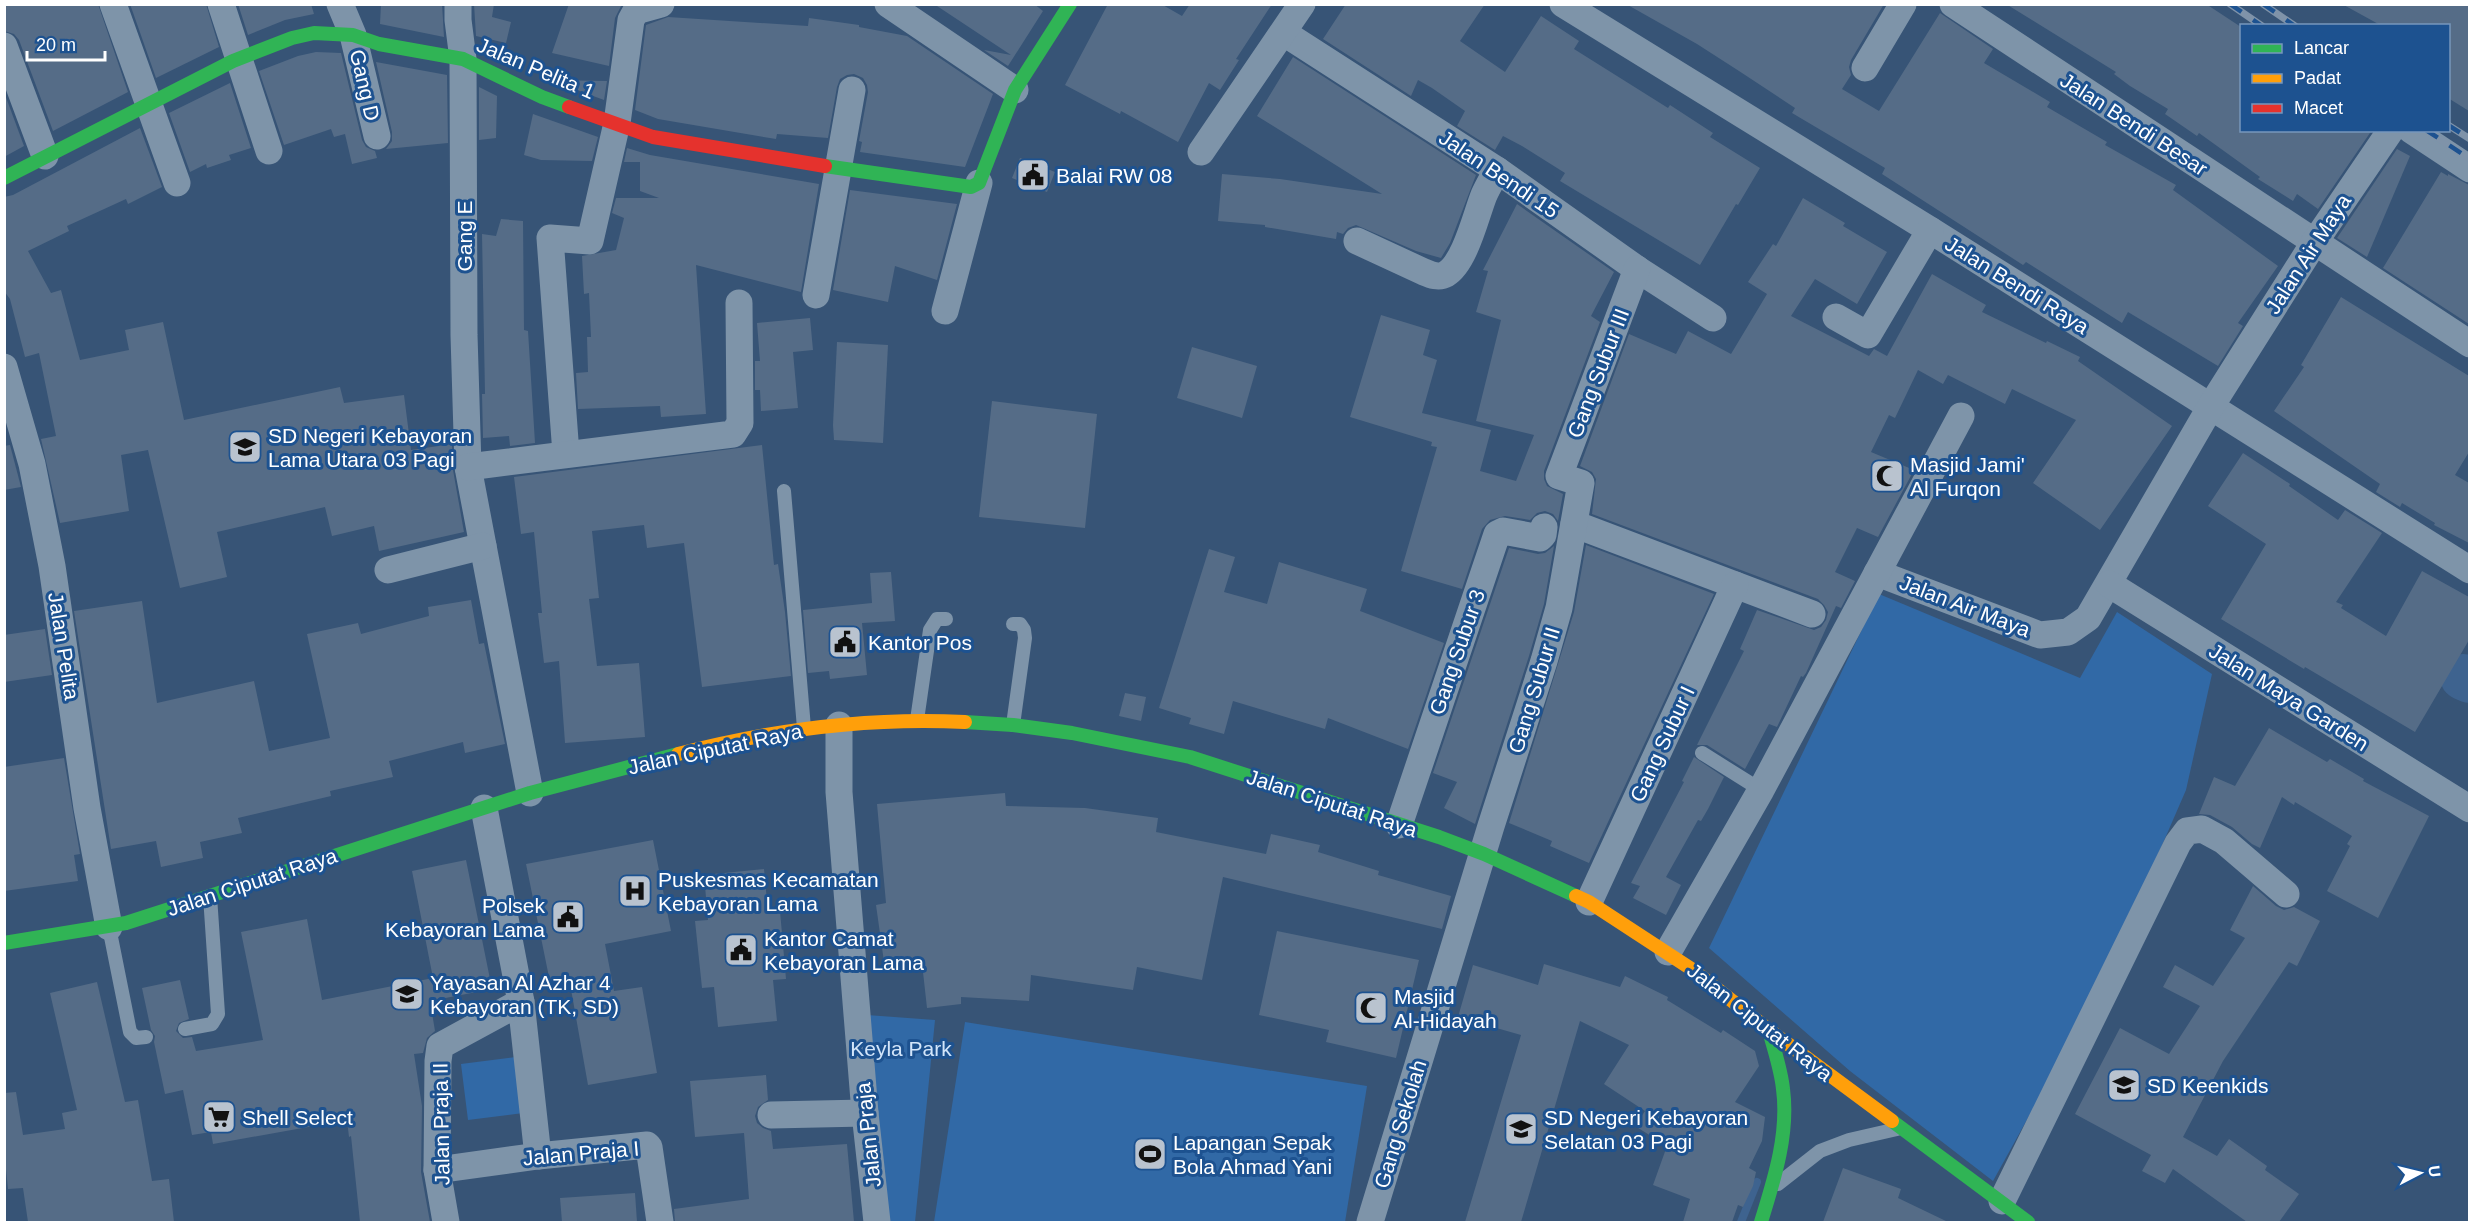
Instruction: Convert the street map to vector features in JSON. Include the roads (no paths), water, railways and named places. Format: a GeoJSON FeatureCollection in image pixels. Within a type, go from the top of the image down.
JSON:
{"type":"FeatureCollection","features":[{"type":"Feature","properties":{"kind":"main road"},"geometry":{"type":"LineString","coordinates":[[979,183],[1015,90],[1070,4]]}},
{"type":"Feature","properties":{"kind":"main road","name":"Jalan Pelita 1"},"geometry":{"type":"LineString","coordinates":[[4,178],[147,103],[240,58],[292,38],[314,33],[353,35],[379,44],[463,59],[542,97],[653,137],[961,186],[971,187],[979,183]]}},
{"type":"Feature","properties":{"kind":"main road","name":"Jalan Ciputat Raya"},"geometry":{"type":"LineString","coordinates":[[4,943],[109,927],[530,794],[717,744],[804,728],[917,720],[1013,725],[1072,733],[1190,757],[1399,825],[1484,854],[1589,902],[1668,952],[1899,1128],[2028,1222]]}},
{"type":"Feature","properties":{"kind":"main road"},"geometry":{"type":"LineString","coordinates":[[1761,1222],[1773,1188],[1782,1137],[1784,1096],[1769,1030]]}},
{"type":"Feature","properties":{"kind":"street"},"geometry":{"type":"LineString","coordinates":[[113,4],[177,183]]}},
{"type":"Feature","properties":{"kind":"street"},"geometry":{"type":"LineString","coordinates":[[221,4],[269,151]]}},
{"type":"Feature","properties":{"kind":"street","name":"Gang D"},"geometry":{"type":"LineString","coordinates":[[340,4],[353,35],[377,136]]}},
{"type":"Feature","properties":{"kind":"street","name":"Gang E"},"geometry":{"type":"LineString","coordinates":[[459,4],[458,20],[463,59],[464,335],[468,467]]}},
{"type":"Feature","properties":{"kind":"street"},"geometry":{"type":"LineString","coordinates":[[888,4],[1015,90]]}},
{"type":"Feature","properties":{"kind":"street"},"geometry":{"type":"LineString","coordinates":[[1201,152],[1302,4]]}},
{"type":"Feature","properties":{"kind":"street","name":"Jalan Bendi Raya"},"geometry":{"type":"LineString","coordinates":[[1563,4],[1930,230],[2469,570]]}},
{"type":"Feature","properties":{"kind":"street"},"geometry":{"type":"LineString","coordinates":[[1865,68],[1903,4]]}},
{"type":"Feature","properties":{"kind":"street","name":"Jalan Bendi Besar"},"geometry":{"type":"LineString","coordinates":[[1953,4],[2469,344]]}},
{"type":"Feature","properties":{"kind":"street"},"geometry":{"type":"LineString","coordinates":[[566,454],[550,238],[590,241],[617,123],[631,20],[636,11],[660,5]]}},
{"type":"Feature","properties":{"kind":"street","name":"Jalan Bendi 15"},"geometry":{"type":"LineString","coordinates":[[1284,33],[1497,170],[1637,269],[1713,318]]}},
{"type":"Feature","properties":{"kind":"street"},"geometry":{"type":"LineString","coordinates":[[4,46],[45,156]]}},
{"type":"Feature","properties":{"kind":"street"},"geometry":{"type":"LineString","coordinates":[[816,295],[852,90]]}},
{"type":"Feature","properties":{"kind":"street","name":"Jalan Air Maya"},"geometry":{"type":"LineString","coordinates":[[1668,952],[1761,790],[1878,573],[2040,634],[2068,633],[2088,618],[2211,406],[2314,243],[2390,132]]}},
{"type":"Feature","properties":{"kind":"street"},"geometry":{"type":"LineString","coordinates":[[2414,132],[2469,169]]}},
{"type":"Feature","properties":{"kind":"street"},"geometry":{"type":"LineString","coordinates":[[1357,241],[1424,272],[1435,276],[1444,275],[1454,267],[1461,255],[1485,193],[1497,170]]}},
{"type":"Feature","properties":{"kind":"street"},"geometry":{"type":"LineString","coordinates":[[945,311],[979,183]]}},
{"type":"Feature","properties":{"kind":"street"},"geometry":{"type":"LineString","coordinates":[[1836,317],[1868,336],[1930,230]]}},
{"type":"Feature","properties":{"kind":"street","name":"Gang Subur III"},"geometry":{"type":"LineString","coordinates":[[1559,476],[1637,269]]}},
{"type":"Feature","properties":{"kind":"street"},"geometry":{"type":"LineString","coordinates":[[530,794],[468,467],[726,436],[738,430],[740,423],[739,303]]}},
{"type":"Feature","properties":{"kind":"street","name":"Jalan Pelita"},"geometry":{"type":"LineString","coordinates":[[4,367],[32,464],[52,566],[87,808],[109,927]]}},
{"type":"Feature","properties":{"kind":"street"},"geometry":{"type":"LineString","coordinates":[[1878,573],[1961,416]]}},
{"type":"Feature","properties":{"kind":"street","name":"Gang Subur II"},"geometry":{"type":"LineString","coordinates":[[1484,854],[1559,608],[1581,483],[1559,476]]}},
{"type":"Feature","properties":{"kind":"street"},"geometry":{"type":"LineString","coordinates":[[1575,524],[1812,614]]}},
{"type":"Feature","properties":{"kind":"street","name":"Gang Subur 3"},"geometry":{"type":"LineString","coordinates":[[1399,825],[1497,534],[1503,531],[1540,538],[1544,527]]}},
{"type":"Feature","properties":{"kind":"street"},"geometry":{"type":"LineString","coordinates":[[388,570],[483,546]]}},
{"type":"Feature","properties":{"kind":"street","name":"Jalan Maya Garden"},"geometry":{"type":"LineString","coordinates":[[2109,584],[2469,809]]}},
{"type":"Feature","properties":{"kind":"street","name":"Gang Subur I"},"geometry":{"type":"LineString","coordinates":[[1589,902],[1735,585]]}},
{"type":"Feature","properties":{"kind":"street","name":"Jalan Praja"},"geometry":{"type":"LineString","coordinates":[[839,725],[839,792],[865,1113],[877,1222]]}},
{"type":"Feature","properties":{"kind":"street"},"geometry":{"type":"LineString","coordinates":[[484,808],[521,1002],[538,1156]]}},
{"type":"Feature","properties":{"kind":"street"},"geometry":{"type":"LineString","coordinates":[[2002,1201],[2178,843],[2187,831],[2202,829],[2224,841],[2286,894]]}},
{"type":"Feature","properties":{"kind":"street","name":"Gang Sekolah"},"geometry":{"type":"LineString","coordinates":[[1370,1222],[1484,854]]}},
{"type":"Feature","properties":{"kind":"street","name":"Jalan Praja II"},"geometry":{"type":"LineString","coordinates":[[446,1222],[437,1170],[440,1046],[521,1002]]}},
{"type":"Feature","properties":{"kind":"street"},"geometry":{"type":"LineString","coordinates":[[771,1115],[865,1113]]}},
{"type":"Feature","properties":{"kind":"street","name":"Jalan Praja I"},"geometry":{"type":"LineString","coordinates":[[437,1170],[538,1156],[649,1146],[660,1222]]}},
{"type":"Feature","properties":{"kind":"lane"},"geometry":{"type":"LineString","coordinates":[[784,491],[804,728]]}},
{"type":"Feature","properties":{"kind":"lane"},"geometry":{"type":"LineString","coordinates":[[917,720],[930,630],[937,619],[946,619]]}},
{"type":"Feature","properties":{"kind":"lane"},"geometry":{"type":"LineString","coordinates":[[1012,624],[1020,624],[1025,638],[1013,725]]}},
{"type":"Feature","properties":{"kind":"lane"},"geometry":{"type":"LineString","coordinates":[[1702,753],[1761,790]]}},
{"type":"Feature","properties":{"kind":"lane"},"geometry":{"type":"LineString","coordinates":[[185,1029],[212,1024],[218,1014],[210,896]]}},
{"type":"Feature","properties":{"kind":"lane"},"geometry":{"type":"LineString","coordinates":[[109,927],[130,1032],[136,1038],[146,1037]]}},
{"type":"Feature","properties":{"kind":"lane"},"geometry":{"type":"LineString","coordinates":[[1773,1188],[1821,1151],[1849,1140],[1899,1128]]}},
{"type":"Feature","properties":{"kind":"waterway"},"geometry":{"type":"LineString","coordinates":[[2463,677],[2470,680]]}},
{"type":"Feature","properties":{"kind":"waterway"},"geometry":{"type":"LineString","coordinates":[[1741,1222],[1757,1182]]}},
{"type":"Feature","properties":{"kind":"railway"},"geometry":{"type":"LineString","coordinates":[[2230,4],[2259,24]]}},
{"type":"Feature","properties":{"kind":"railway"},"geometry":{"type":"LineString","coordinates":[[2263,4],[2292,24]]}},
{"type":"Feature","properties":{"kind":"railway"},"geometry":{"type":"LineString","coordinates":[[2450,126],[2470,139]]}},
{"type":"Feature","properties":{"kind":"railway"},"geometry":{"type":"LineString","coordinates":[[2429,132],[2470,159]]}},
{"type":"Feature","properties":{"kind":"place","name":"Balai RW 08"},"geometry":{"type":"Point","coordinates":[1033,175]}},
{"type":"Feature","properties":{"kind":"place","name":"SD Negeri Kebayoran Lama Utara 03 Pagi"},"geometry":{"type":"Point","coordinates":[245,447]}},
{"type":"Feature","properties":{"kind":"place","name":"Masjid Jami' Al Furqon"},"geometry":{"type":"Point","coordinates":[1887,476]}},
{"type":"Feature","properties":{"kind":"place","name":"Kantor Pos"},"geometry":{"type":"Point","coordinates":[845,642]}},
{"type":"Feature","properties":{"kind":"place","name":"Puskesmas Kecamatan Kebayoran Lama"},"geometry":{"type":"Point","coordinates":[635,891]}},
{"type":"Feature","properties":{"kind":"place","name":"Polsek Kebayoran Lama"},"geometry":{"type":"Point","coordinates":[568,917]}},
{"type":"Feature","properties":{"kind":"place","name":"Kantor Camat Kebayoran Lama"},"geometry":{"type":"Point","coordinates":[741,950]}},
{"type":"Feature","properties":{"kind":"place","name":"Yayasan Al Azhar 4 Kebayoran (TK, SD)"},"geometry":{"type":"Point","coordinates":[407,994]}},
{"type":"Feature","properties":{"kind":"place","name":"Masjid Al-Hidayah"},"geometry":{"type":"Point","coordinates":[1371,1008]}},
{"type":"Feature","properties":{"kind":"place","name":"SD Keenkids"},"geometry":{"type":"Point","coordinates":[2124,1085]}},
{"type":"Feature","properties":{"kind":"place","name":"Shell Select"},"geometry":{"type":"Point","coordinates":[219,1117]}},
{"type":"Feature","properties":{"kind":"place","name":"SD Negeri Kebayoran Selatan 03 Pagi"},"geometry":{"type":"Point","coordinates":[1521,1129]}},
{"type":"Feature","properties":{"kind":"place","name":"Lapangan Sepak Bola Ahmad Yani"},"geometry":{"type":"Point","coordinates":[1150,1154]}},
{"type":"Feature","properties":{"kind":"park label","name":"Keyla Park"},"geometry":{"type":"Point","coordinates":[901,1048]}}]}
